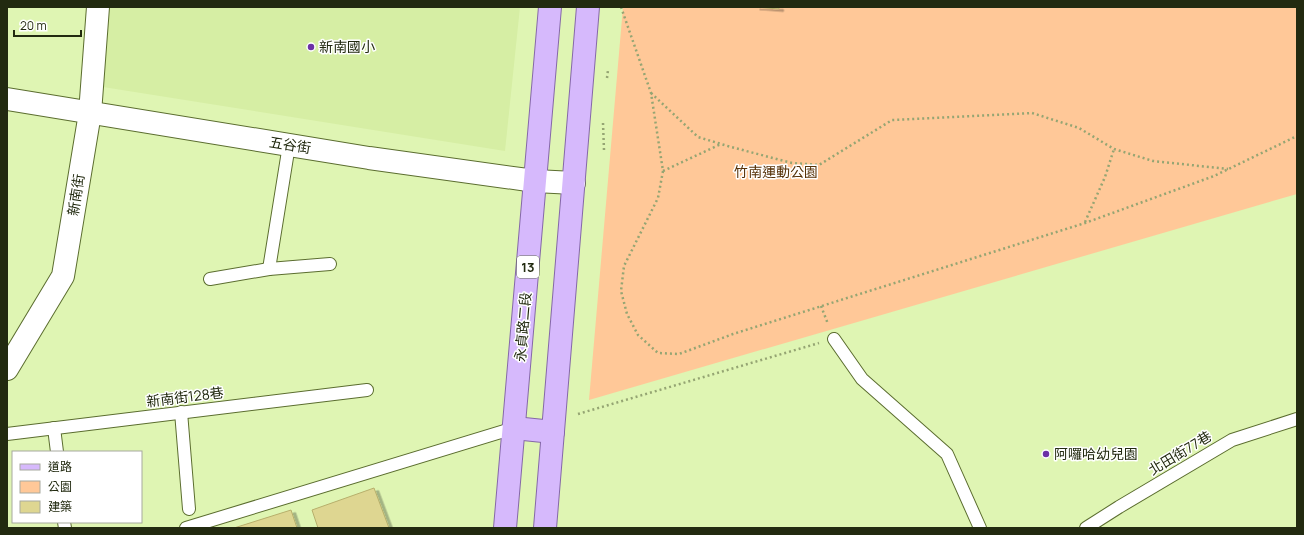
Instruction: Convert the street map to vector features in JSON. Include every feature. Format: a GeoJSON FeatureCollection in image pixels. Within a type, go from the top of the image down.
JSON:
{"type":"FeatureCollection","features":[{"type":"Feature","properties":{"kind":"main road","name":"永貞路二段"},"geometry":{"type":"LineString","coordinates":[[506,528],[550,7]]}},
{"type":"Feature","properties":{"kind":"main road"},"geometry":{"type":"LineString","coordinates":[[545,528],[588,7]]}},
{"type":"Feature","properties":{"kind":"main road"},"geometry":{"type":"LineString","coordinates":[[514,428],[553,432]]}},
{"type":"Feature","properties":{"kind":"street","name":"新南街"},"geometry":{"type":"LineString","coordinates":[[7,369],[63,276],[90,113],[98,7]]}},
{"type":"Feature","properties":{"kind":"street","name":"五谷街"},"geometry":{"type":"LineString","coordinates":[[7,99],[288,145],[535,181],[574,182]]}},
{"type":"Feature","properties":{"kind":"lane"},"geometry":{"type":"LineString","coordinates":[[269,269],[288,145]]}},
{"type":"Feature","properties":{"kind":"lane"},"geometry":{"type":"LineString","coordinates":[[210,279],[269,269],[330,264]]}},
{"type":"Feature","properties":{"kind":"lane"},"geometry":{"type":"LineString","coordinates":[[834,339],[862,379],[947,454],[980,528]]}},
{"type":"Feature","properties":{"kind":"lane","name":"新南街128巷"},"geometry":{"type":"LineString","coordinates":[[7,434],[367,390]]}},
{"type":"Feature","properties":{"kind":"lane"},"geometry":{"type":"LineString","coordinates":[[181,412],[189,510]]}},
{"type":"Feature","properties":{"kind":"lane","name":"北田街77巷"},"geometry":{"type":"LineString","coordinates":[[1086,528],[1232,440],[1297,419]]}},
{"type":"Feature","properties":{"kind":"lane"},"geometry":{"type":"LineString","coordinates":[[54,428],[57,451]]}},
{"type":"Feature","properties":{"kind":"lane"},"geometry":{"type":"LineString","coordinates":[[186,528],[514,428]]}},
{"type":"Feature","properties":{"kind":"path"},"geometry":{"type":"LineString","coordinates":[[621,7],[651,93],[663,170],[658,198],[624,266],[621,291],[627,314],[638,335],[658,353],[679,354],[733,334],[1084,223],[1214,176],[1297,136]]}},
{"type":"Feature","properties":{"kind":"path"},"geometry":{"type":"LineString","coordinates":[[651,93],[698,137],[792,163],[819,165],[892,120],[1032,113],[1079,128],[1114,149],[1153,161],[1228,169]]}},
{"type":"Feature","properties":{"kind":"path"},"geometry":{"type":"LineString","coordinates":[[663,170],[722,144]]}},
{"type":"Feature","properties":{"kind":"path"},"geometry":{"type":"LineString","coordinates":[[1084,223],[1105,177],[1114,149]]}},
{"type":"Feature","properties":{"kind":"path"},"geometry":{"type":"LineString","coordinates":[[553,432],[574,415],[834,339]]}},
{"type":"Feature","properties":{"kind":"shaded area","name":"新南國小"},"geometry":{"type":"Polygon","coordinates":[[[110,7],[520,7],[505,151],[103,87],[110,7]]]}},
{"type":"Feature","properties":{"kind":"green space","name":"竹南運動公園"},"geometry":{"type":"Polygon","coordinates":[[[623,7],[1297,7],[1297,194],[589,400],[623,7]]]}},
{"type":"Feature","properties":{"kind":"building"},"geometry":{"type":"Polygon","coordinates":[[[755,7],[779,7],[779,9],[755,7]]]}},
{"type":"Feature","properties":{"kind":"building"},"geometry":{"type":"Polygon","coordinates":[[[374,488],[389,528],[318,528],[312,510],[374,488]]]}},
{"type":"Feature","properties":{"kind":"building"},"geometry":{"type":"Polygon","coordinates":[[[291,510],[297,528],[234,528],[291,510]]]}},
{"type":"Feature","properties":{"kind":"place","name":"新南國小"},"geometry":{"type":"Point","coordinates":[311,47]}},
{"type":"Feature","properties":{"kind":"place","name":"阿囉哈幼兒園"},"geometry":{"type":"Point","coordinates":[1046,454]}}]}
